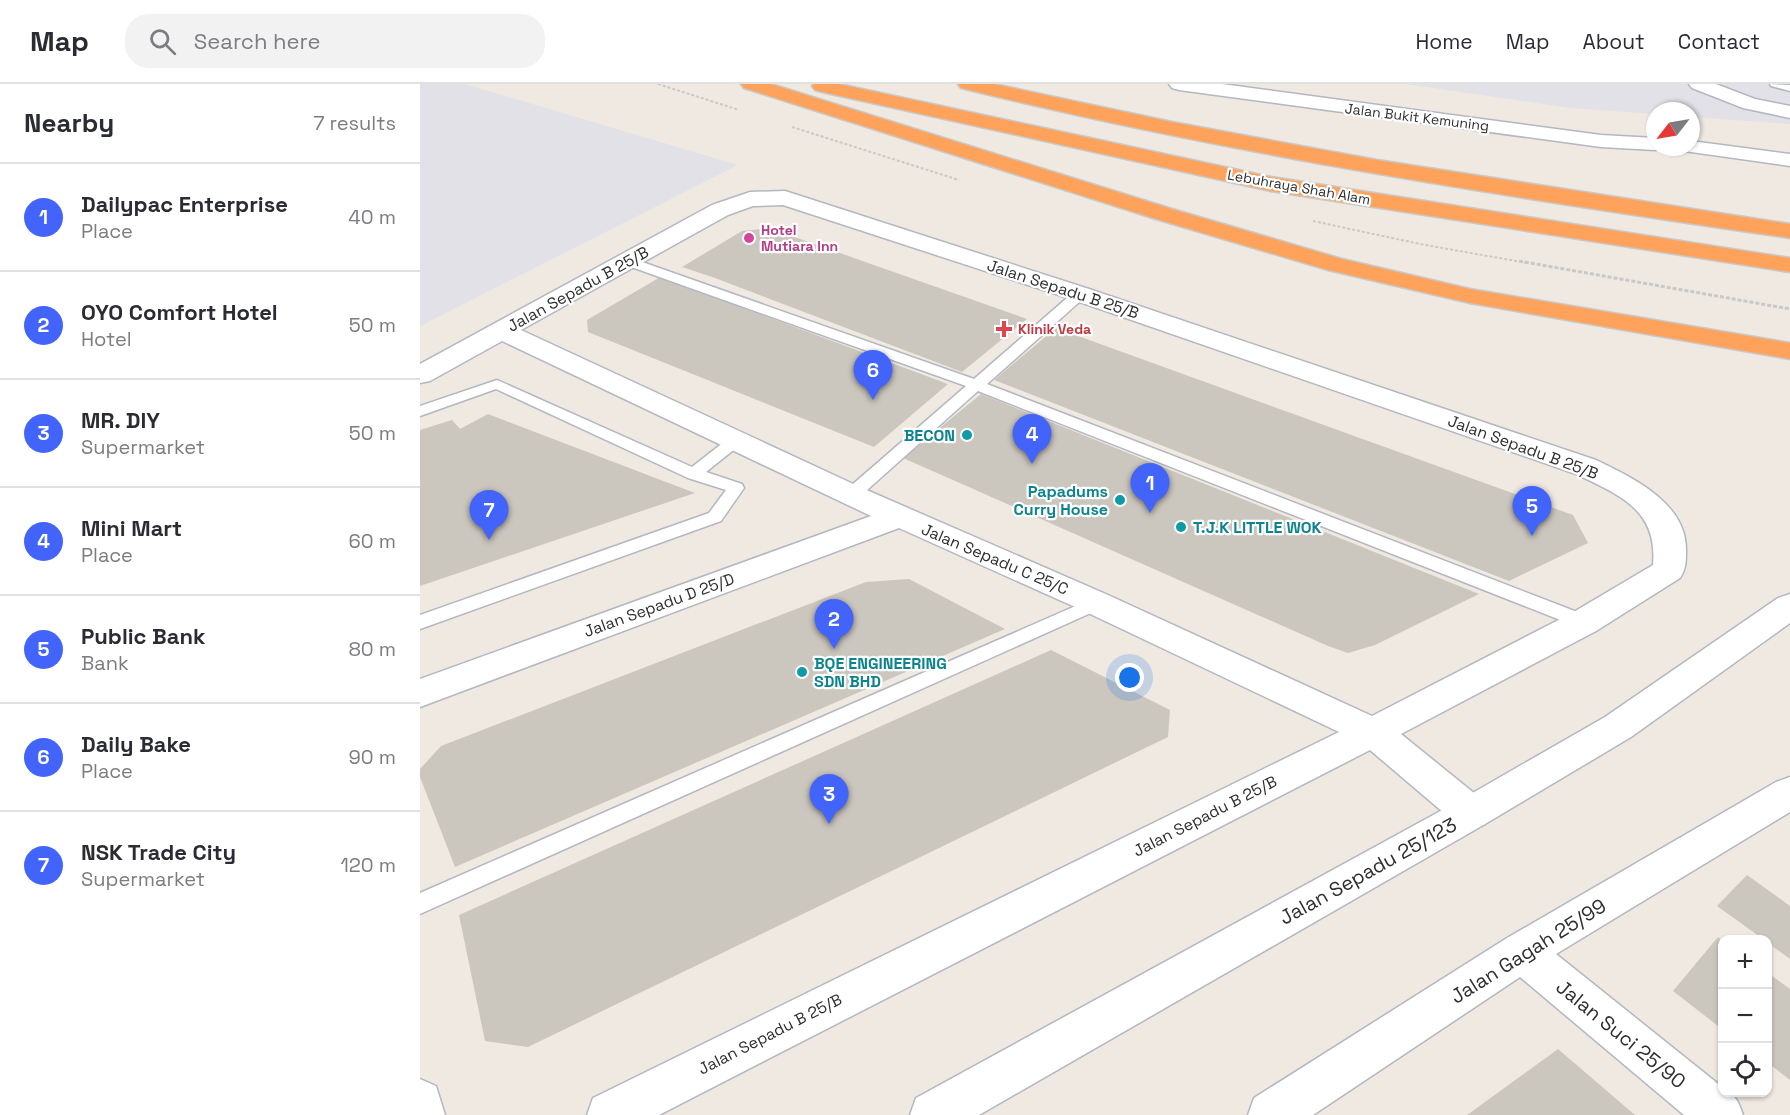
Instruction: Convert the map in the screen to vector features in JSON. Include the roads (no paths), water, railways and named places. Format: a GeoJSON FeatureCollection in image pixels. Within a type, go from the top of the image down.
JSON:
{"type":"FeatureCollection","features":[{"type":"Feature","properties":{"kind":"highway"},"geometry":{"type":"LineString","coordinates":[[751,84],[1164,214],[1336,265],[1470,296],[1790,353]]}},
{"type":"Feature","properties":{"kind":"highway","name":"Lebuhraya Shah Alam"},"geometry":{"type":"LineString","coordinates":[[813,84],[1271,184],[1790,265]]}},
{"type":"Feature","properties":{"kind":"highway"},"geometry":{"type":"LineString","coordinates":[[968,84],[1117,118],[1377,167],[1790,231]]}},
{"type":"Feature","properties":{"kind":"street","name":"Jalan Bukit Kemuning"},"geometry":{"type":"LineString","coordinates":[[1179,84],[1601,141],[1646,144]]}},
{"type":"Feature","properties":{"kind":"street"},"geometry":{"type":"LineString","coordinates":[[1699,84],[1750,104],[1790,112]]}},
{"type":"Feature","properties":{"kind":"street"},"geometry":{"type":"LineString","coordinates":[[1700,146],[1790,147]]}},
{"type":"Feature","properties":{"kind":"street"},"geometry":{"type":"LineString","coordinates":[[1700,147],[1790,160]]}},
{"type":"Feature","properties":{"kind":"street","name":"Jalan Sepadu B 25/B"},"geometry":{"type":"LineString","coordinates":[[420,375],[720,210],[750,200],[785,198],[1080,294],[1586,467],[1630,489],[1660,516],[1670,539],[1669,570],[1584,622],[1372,732],[610,1115]]}},
{"type":"Feature","properties":{"kind":"street","name":"Jalan Sepadu C 25/C"},"geometry":{"type":"LineString","coordinates":[[502,331],[851,495],[1096,603],[1372,732],[1471,813]]}},
{"type":"Feature","properties":{"kind":"street","name":"Jalan Sepadu D 25/D"},"geometry":{"type":"LineString","coordinates":[[420,693],[899,517]]}},
{"type":"Feature","properties":{"kind":"street","name":"Jalan Sepadu 25/123"},"geometry":{"type":"LineString","coordinates":[[933,1115],[1471,813],[1618,727],[1790,606]]}},
{"type":"Feature","properties":{"kind":"street","name":"Jalan Gagah 25/99"},"geometry":{"type":"LineString","coordinates":[[1270,1115],[1522,952],[1790,793]]}},
{"type":"Feature","properties":{"kind":"street","name":"Jalan Suci 25/90"},"geometry":{"type":"LineString","coordinates":[[1522,952],[1720,1115]]}},
{"type":"Feature","properties":{"kind":"street"},"geometry":{"type":"LineString","coordinates":[[420,1102],[422,1115]]}},
{"type":"Feature","properties":{"kind":"lane"},"geometry":{"type":"LineString","coordinates":[[1775,84],[1790,88]]}},
{"type":"Feature","properties":{"kind":"lane"},"geometry":{"type":"LineString","coordinates":[[628,261],[976,385],[1584,622]]}},
{"type":"Feature","properties":{"kind":"lane"},"geometry":{"type":"LineString","coordinates":[[851,495],[1080,294]]}},
{"type":"Feature","properties":{"kind":"lane"},"geometry":{"type":"LineString","coordinates":[[420,411],[497,384],[694,474],[736,488],[715,517],[420,622]]}},
{"type":"Feature","properties":{"kind":"lane"},"geometry":{"type":"LineString","coordinates":[[694,474],[735,441]]}},
{"type":"Feature","properties":{"kind":"lane"},"geometry":{"type":"LineString","coordinates":[[420,904],[1096,603]]}},
{"type":"Feature","properties":{"kind":"place","name":"Hotel Mutiara Inn"},"geometry":{"type":"Point","coordinates":[749,238]}},
{"type":"Feature","properties":{"kind":"place","name":"Klinik Veda"},"geometry":{"type":"Point","coordinates":[1004,329]}},
{"type":"Feature","properties":{"kind":"place","name":"Daily Bake"},"geometry":{"type":"Point","coordinates":[873,400]}},
{"type":"Feature","properties":{"kind":"place","name":"BECON"},"geometry":{"type":"Point","coordinates":[967,435]}},
{"type":"Feature","properties":{"kind":"place","name":"Mini Mart"},"geometry":{"type":"Point","coordinates":[1032,464]}},
{"type":"Feature","properties":{"kind":"place","name":"Papadums Curry House"},"geometry":{"type":"Point","coordinates":[1120,500]}},
{"type":"Feature","properties":{"kind":"place","name":"Dailypac Enterprise"},"geometry":{"type":"Point","coordinates":[1150,513]}},
{"type":"Feature","properties":{"kind":"place","name":"T.J.K LITTLE WOK"},"geometry":{"type":"Point","coordinates":[1181,527]}},
{"type":"Feature","properties":{"kind":"place","name":"Public Bank"},"geometry":{"type":"Point","coordinates":[1532,536]}},
{"type":"Feature","properties":{"kind":"place","name":"NSK Trade City"},"geometry":{"type":"Point","coordinates":[489,540]}},
{"type":"Feature","properties":{"kind":"place","name":"OYO Comfort Hotel"},"geometry":{"type":"Point","coordinates":[834,649]}},
{"type":"Feature","properties":{"kind":"place","name":"BQE ENGINEERING SDN BHD"},"geometry":{"type":"Point","coordinates":[802,672]}},
{"type":"Feature","properties":{"kind":"place","name":"MR. DIY"},"geometry":{"type":"Point","coordinates":[829,824]}}]}
